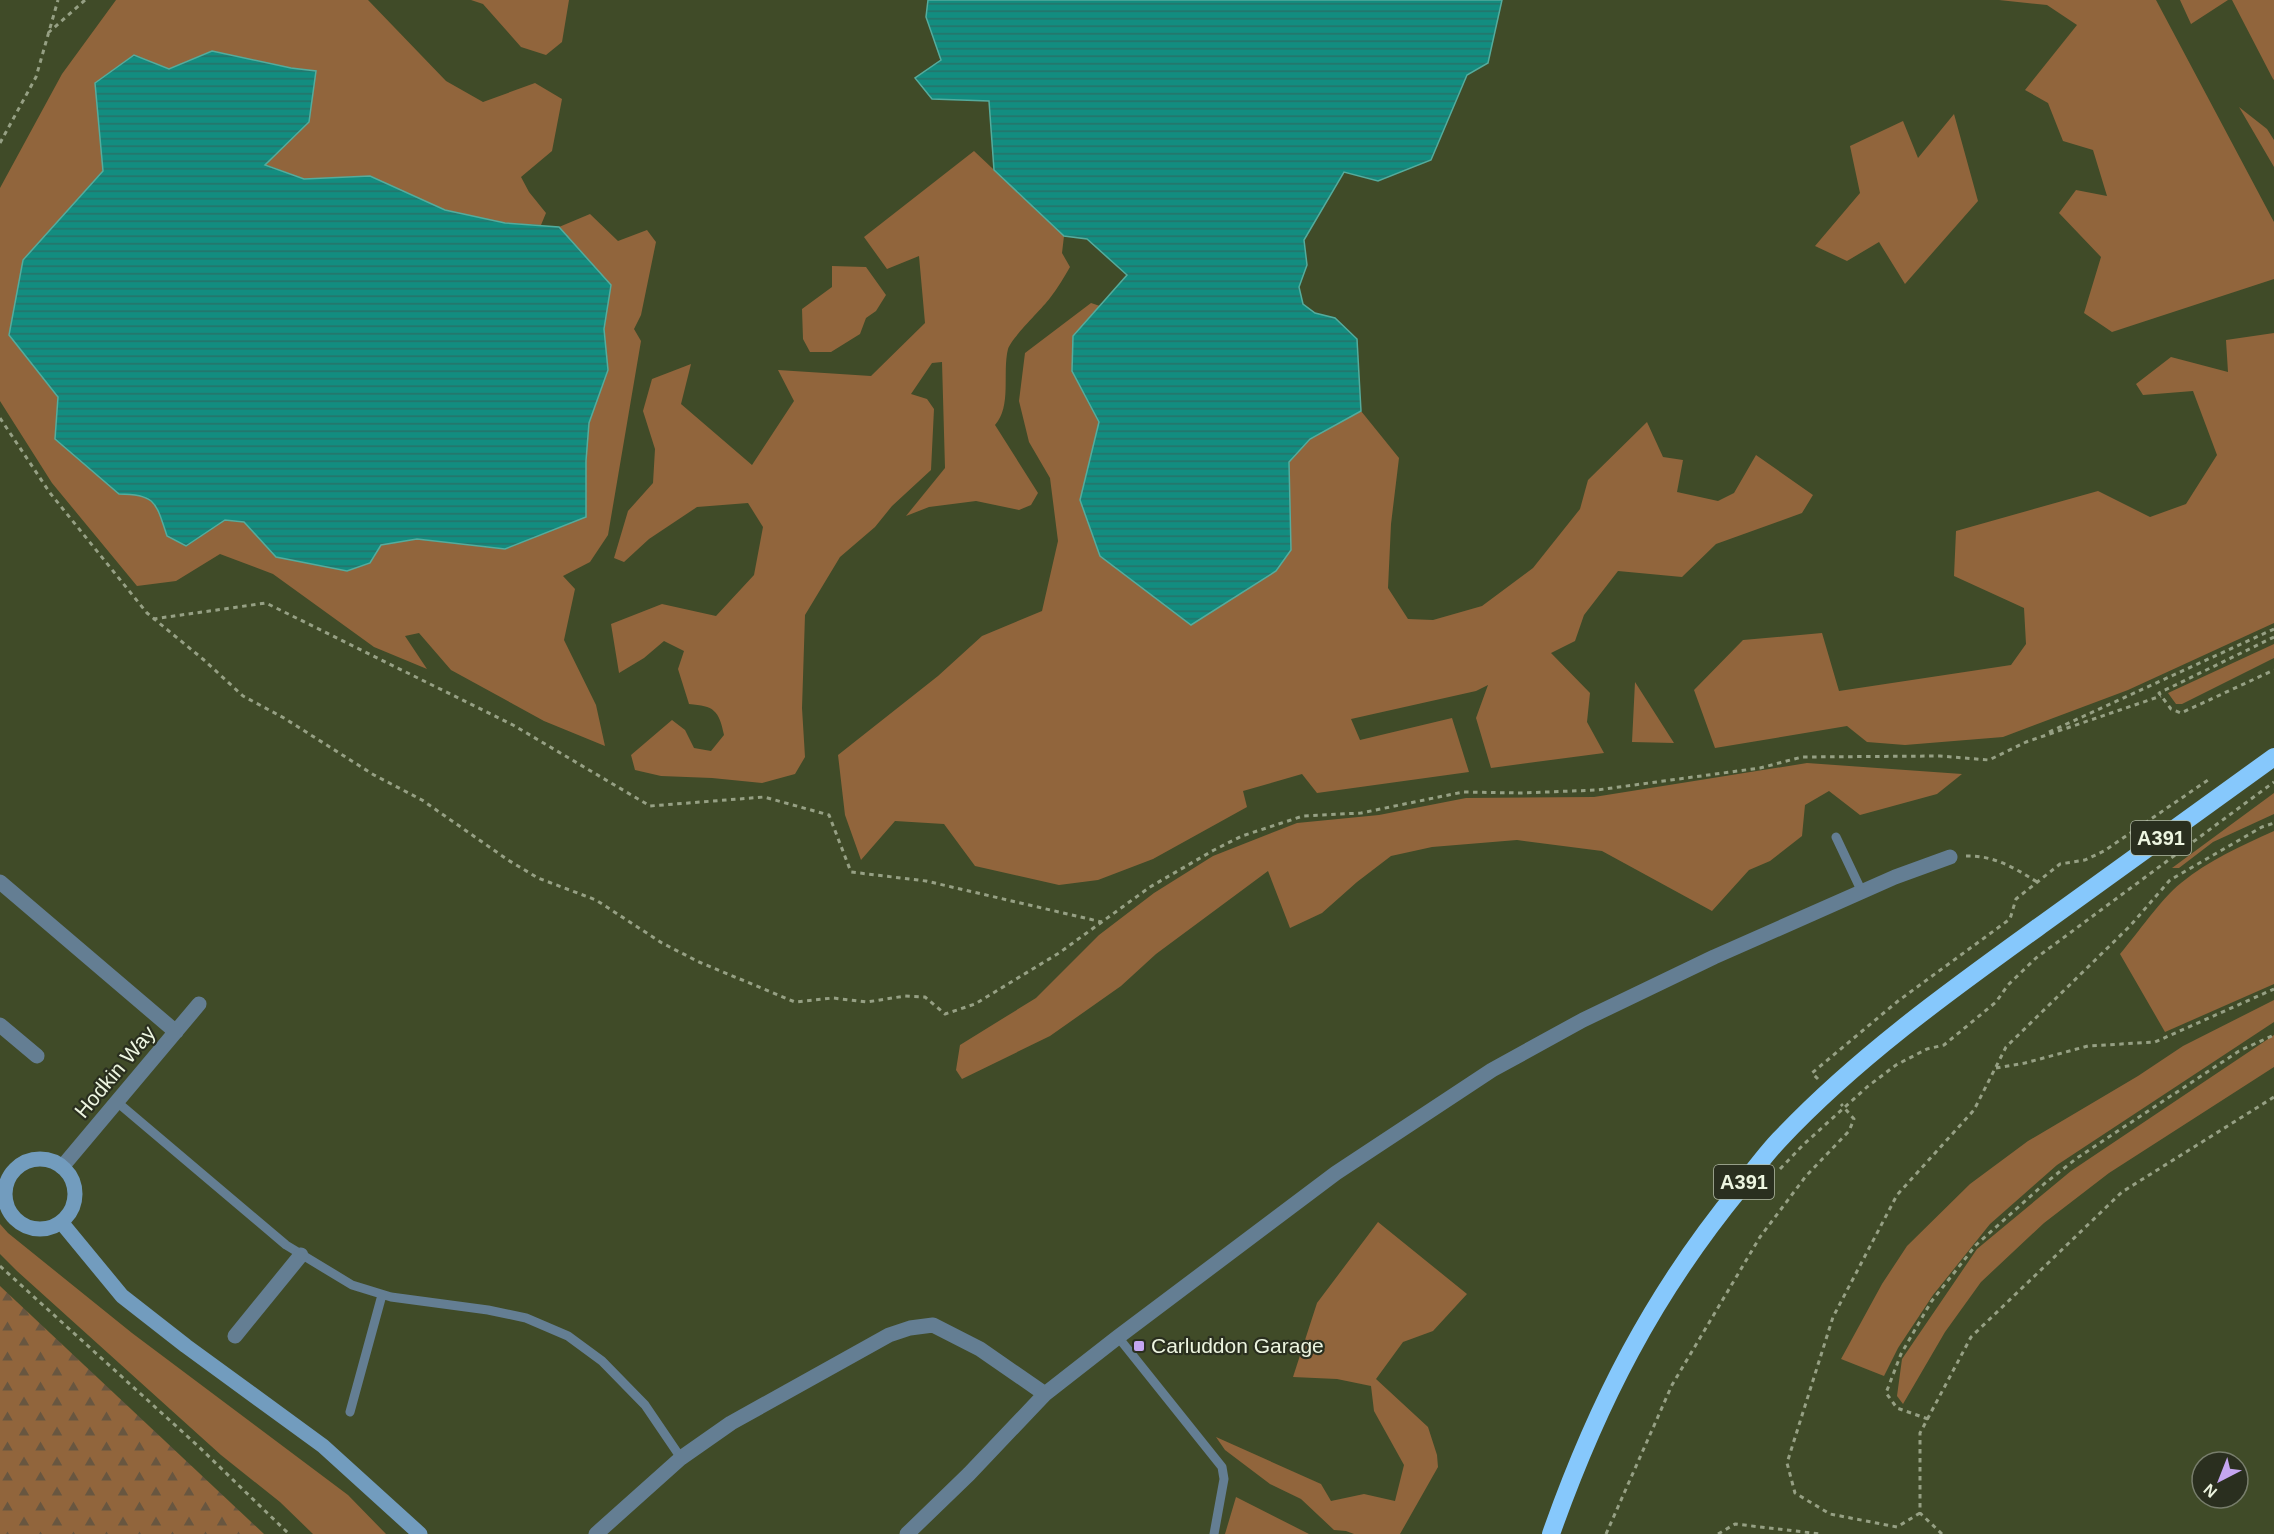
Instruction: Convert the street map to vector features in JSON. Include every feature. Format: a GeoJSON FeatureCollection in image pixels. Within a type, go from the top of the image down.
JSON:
{"type":"FeatureCollection","features":[{"type":"Feature","properties":{"kind":"highway","name":"A391"},"geometry":{"type":"LineString","coordinates":[[1551,1534],[1587,1440],[1624,1360],[1663,1292],[1710,1224],[1777,1142],[1828,1090],[1948,992],[2274,757]]}},
{"type":"Feature","properties":{"kind":"street"},"geometry":{"type":"LineString","coordinates":[[907,1534],[969,1474],[1045,1394],[1336,1173],[1492,1070],[1583,1020],[1674,976],[1862,892],[1950,857]]}},
{"type":"Feature","properties":{"kind":"street"},"geometry":{"type":"LineString","coordinates":[[0,882],[176,1032]]}},
{"type":"Feature","properties":{"kind":"street","name":"Hodkin Way"},"geometry":{"type":"LineString","coordinates":[[62,1167],[199,1004]]}},
{"type":"Feature","properties":{"kind":"street"},"geometry":{"type":"LineString","coordinates":[[0,1025],[38,1056]]}},
{"type":"Feature","properties":{"kind":"street"},"geometry":{"type":"LineString","coordinates":[[33,1159],[43,1159],[62,1167],[69,1175],[75,1194],[69,1214],[52,1227],[31,1228],[21,1224],[13,1217],[4,1198],[4,1175],[22,1163],[33,1159]]}},
{"type":"Feature","properties":{"kind":"street"},"geometry":{"type":"LineString","coordinates":[[61,1222],[122,1296],[323,1446],[420,1534]]}},
{"type":"Feature","properties":{"kind":"street"},"geometry":{"type":"LineString","coordinates":[[235,1336],[301,1255]]}},
{"type":"Feature","properties":{"kind":"street"},"geometry":{"type":"LineString","coordinates":[[603,1532],[681,1458],[731,1424],[825,1369],[889,1335],[910,1328],[933,1325],[980,1348],[1045,1394]]}},
{"type":"Feature","properties":{"kind":"lane"},"geometry":{"type":"LineString","coordinates":[[1836,837],[1862,892]]}},
{"type":"Feature","properties":{"kind":"lane"},"geometry":{"type":"LineString","coordinates":[[117,1102],[286,1245],[352,1286],[382,1295],[488,1310],[526,1318],[568,1336],[602,1361],[645,1405],[681,1458]]}},
{"type":"Feature","properties":{"kind":"lane"},"geometry":{"type":"LineString","coordinates":[[350,1412],[382,1295]]}},
{"type":"Feature","properties":{"kind":"lane"},"geometry":{"type":"LineString","coordinates":[[1118,1337],[1222,1467],[1224,1479],[1214,1534]]}},
{"type":"Feature","properties":{"kind":"path"},"geometry":{"type":"LineString","coordinates":[[0,143],[36,77],[58,0]]}},
{"type":"Feature","properties":{"kind":"path"},"geometry":{"type":"LineString","coordinates":[[47,35],[85,0]]}},
{"type":"Feature","properties":{"kind":"path"},"geometry":{"type":"LineString","coordinates":[[0,418],[50,493],[153,619],[204,660],[243,696],[293,724],[374,775],[422,800],[508,860],[538,878],[596,900],[662,944],[699,962],[795,1002],[833,998],[867,1002],[905,996],[925,997],[945,1014],[975,1004],[1059,953],[1150,887],[1214,850],[1242,836],[1303,816],[1361,813],[1463,792],[1597,790],[1748,770],[1802,758],[1940,756],[1989,760],[2026,741],[2098,711],[2274,629]]}},
{"type":"Feature","properties":{"kind":"path"},"geometry":{"type":"LineString","coordinates":[[153,619],[266,603],[513,725],[650,806],[764,797],[829,815],[851,872],[926,881],[1102,922]]}},
{"type":"Feature","properties":{"kind":"path"},"geometry":{"type":"LineString","coordinates":[[2274,637],[2159,693],[2171,709],[2181,713],[2274,670]]}},
{"type":"Feature","properties":{"kind":"path"},"geometry":{"type":"LineString","coordinates":[[2026,741],[2161,696]]}},
{"type":"Feature","properties":{"kind":"path"},"geometry":{"type":"LineString","coordinates":[[1606,1534],[1672,1385],[1760,1237],[1806,1176],[1850,1131],[1854,1119],[1812,1073],[1898,1001],[2010,919],[2016,899],[2060,864],[2085,860],[2104,851],[2215,775]]}},
{"type":"Feature","properties":{"kind":"path"},"geometry":{"type":"LineString","coordinates":[[1780,1169],[1844,1107],[1896,1065],[1927,1049],[1944,1045],[1996,1002],[2008,985],[2036,958],[2274,782]]}},
{"type":"Feature","properties":{"kind":"path"},"geometry":{"type":"LineString","coordinates":[[1920,1513],[1897,1527],[1830,1514],[1795,1493],[1787,1463],[1833,1317],[1897,1195],[1974,1110],[2006,1047],[2130,926],[2170,880],[2262,827],[2274,823]]}},
{"type":"Feature","properties":{"kind":"path"},"geometry":{"type":"LineString","coordinates":[[1950,857],[1983,855],[2015,868],[2037,882]]}},
{"type":"Feature","properties":{"kind":"path"},"geometry":{"type":"LineString","coordinates":[[1995,1068],[2025,1063],[2088,1046],[2155,1042],[2274,989]]}},
{"type":"Feature","properties":{"kind":"path"},"geometry":{"type":"LineString","coordinates":[[1928,1419],[1897,1408],[1887,1393],[1901,1354],[1931,1302],[1976,1245],[2044,1184],[2077,1158],[2239,1051],[2274,1035]]}},
{"type":"Feature","properties":{"kind":"path"},"geometry":{"type":"LineString","coordinates":[[1942,1534],[1920,1513],[1920,1434],[1971,1337],[2122,1192],[2274,1097]]}},
{"type":"Feature","properties":{"kind":"path"},"geometry":{"type":"LineString","coordinates":[[0,1266],[198,1446],[289,1534]]}},
{"type":"Feature","properties":{"kind":"path"},"geometry":{"type":"LineString","coordinates":[[1718,1534],[1735,1524],[1821,1534]]}},
{"type":"Feature","properties":{"kind":"green space"},"geometry":{"type":"Polygon","coordinates":[[[116,0],[368,0],[446,81],[483,102],[535,83],[562,99],[552,151],[521,177],[529,192],[546,213],[541,225],[505,223],[445,210],[370,176],[304,179],[264,164],[309,122],[316,71],[212,51],[169,69],[95,83],[103,171],[23,260],[9,335],[58,397],[55,439],[158,506],[167,536],[225,520],[244,522],[276,557],[370,563],[381,545],[417,539],[505,549],[586,461],[589,423],[608,370],[604,329],[611,285],[559,227],[590,214],[618,241],[647,230],[656,242],[641,315],[634,329],[641,341],[608,535],[590,562],[563,576],[575,589],[564,640],[596,705],[605,746],[544,721],[451,670],[419,633],[405,636],[427,669],[374,647],[273,574],[220,554],[176,581],[137,586],[52,483],[0,401],[0,188],[62,74],[116,0]]]}},
{"type":"Feature","properties":{"kind":"green space"},"geometry":{"type":"Polygon","coordinates":[[[471,0],[569,0],[562,42],[546,55],[521,47],[483,4],[471,0]]]}},
{"type":"Feature","properties":{"kind":"green space"},"geometry":{"type":"Polygon","coordinates":[[[1999,0],[2156,0],[2274,222],[2274,279],[2112,332],[2084,313],[2101,257],[2059,213],[2076,190],[2107,196],[2093,150],[2063,141],[2048,103],[2025,90],[2077,25],[2047,5],[1999,0]]]}},
{"type":"Feature","properties":{"kind":"green space"},"geometry":{"type":"Polygon","coordinates":[[[2180,0],[2228,0],[2191,24],[2180,0]]]}},
{"type":"Feature","properties":{"kind":"green space"},"geometry":{"type":"Polygon","coordinates":[[[2232,0],[2274,0],[2274,80],[2273,79],[2232,0]]]}},
{"type":"Feature","properties":{"kind":"green space"},"geometry":{"type":"Polygon","coordinates":[[[2239,107],[2267,129],[2274,140],[2274,167],[2239,107]]]}},
{"type":"Feature","properties":{"kind":"green space"},"geometry":{"type":"Polygon","coordinates":[[[1954,114],[1978,201],[1905,284],[1879,242],[1847,261],[1815,246],[1860,193],[1850,146],[1903,121],[1918,158],[1954,114]]]}},
{"type":"Feature","properties":{"kind":"green space"},"geometry":{"type":"Polygon","coordinates":[[[974,151],[1064,236],[1062,253],[1070,267],[1053,294],[1008,349],[1005,399],[995,425],[1038,493],[1031,505],[1019,510],[976,501],[929,507],[906,516],[945,468],[942,362],[932,363],[911,394],[927,399],[934,409],[931,470],[892,506],[875,527],[840,557],[805,615],[802,708],[805,757],[795,774],[762,783],[661,776],[635,770],[631,755],[672,720],[685,730],[694,748],[711,751],[724,735],[720,720],[714,711],[704,706],[689,704],[678,669],[684,651],[664,641],[644,658],[619,673],[611,624],[662,604],[716,616],[754,575],[763,527],[748,503],[697,507],[649,539],[624,562],[614,558],[628,511],[653,483],[655,449],[643,411],[652,379],[691,364],[681,404],[752,465],[794,401],[778,370],[871,376],[925,323],[919,256],[887,269],[864,237],[974,151]]]}},
{"type":"Feature","properties":{"kind":"green space"},"geometry":{"type":"Polygon","coordinates":[[[832,266],[866,267],[886,295],[876,311],[866,318],[860,334],[831,352],[810,352],[803,339],[802,309],[832,287],[832,266]]]}},
{"type":"Feature","properties":{"kind":"green space"},"geometry":{"type":"Polygon","coordinates":[[[1091,303],[1100,306],[1073,337],[1072,371],[1099,422],[1080,500],[1100,556],[1291,550],[1289,462],[1310,439],[1361,411],[1399,458],[1391,524],[1388,588],[1408,619],[1433,620],[1482,606],[1533,568],[1580,509],[1588,480],[1647,422],[1663,457],[1683,460],[1677,492],[1718,501],[1734,493],[1756,455],[1813,495],[1802,513],[1716,544],[1682,577],[1618,571],[1584,615],[1575,641],[1551,653],[1590,693],[1587,722],[1604,753],[1491,768],[1476,718],[1488,685],[1476,691],[1351,719],[1360,740],[1452,718],[1469,772],[1317,793],[1302,774],[1243,791],[1247,807],[1153,859],[1098,880],[1059,885],[975,866],[944,824],[895,821],[861,860],[845,815],[838,755],[938,676],[982,636],[1042,611],[1058,541],[1050,478],[1029,442],[1019,401],[1025,353],[1091,303]]]}},
{"type":"Feature","properties":{"kind":"green space"},"geometry":{"type":"Polygon","coordinates":[[[2274,333],[2274,623],[2128,690],[2003,737],[1905,745],[1867,742],[1847,726],[1715,748],[1694,690],[1743,640],[1822,633],[1839,691],[2011,665],[2026,644],[2024,608],[1954,576],[1956,531],[2098,491],[2150,517],[2186,504],[2217,455],[2193,391],[2143,395],[2136,384],[2171,357],[2228,372],[2226,340],[2274,333]]]}},
{"type":"Feature","properties":{"kind":"green space"},"geometry":{"type":"Polygon","coordinates":[[[2274,644],[2274,658],[2182,704],[2176,704],[2168,693],[2274,644]]]}},
{"type":"Feature","properties":{"kind":"green space"},"geometry":{"type":"Polygon","coordinates":[[[1635,682],[1674,743],[1632,742],[1635,682]]]}},
{"type":"Feature","properties":{"kind":"green space"},"geometry":{"type":"Polygon","coordinates":[[[1807,763],[1962,774],[1937,794],[1860,815],[1829,791],[1805,805],[1802,836],[1770,861],[1749,870],[1712,911],[1602,851],[1517,840],[1432,847],[1391,856],[1322,913],[1290,928],[1268,871],[1156,954],[1121,986],[1050,1036],[962,1079],[956,1070],[960,1045],[1036,998],[1099,935],[1154,893],[1213,856],[1297,823],[1379,815],[1466,798],[1594,797],[1807,763]]]}},
{"type":"Feature","properties":{"kind":"green space"},"geometry":{"type":"Polygon","coordinates":[[[2274,793],[2274,814],[2213,842],[2179,868],[2172,868],[2274,793]]]}},
{"type":"Feature","properties":{"kind":"green space"},"geometry":{"type":"Polygon","coordinates":[[[2274,831],[2274,984],[2165,1032],[2120,954],[2157,907],[2181,883],[2214,860],[2274,831]]]}},
{"type":"Feature","properties":{"kind":"green space"},"geometry":{"type":"Polygon","coordinates":[[[2274,1000],[2274,1022],[2057,1165],[1990,1224],[1933,1295],[1898,1348],[1884,1376],[1841,1359],[1882,1284],[1907,1246],[1970,1184],[2028,1141],[2138,1076],[2183,1046],[2274,1000]]]}},
{"type":"Feature","properties":{"kind":"green space"},"geometry":{"type":"Polygon","coordinates":[[[2274,1035],[2274,1067],[2109,1173],[2044,1223],[1981,1282],[1945,1332],[1903,1404],[1897,1396],[1902,1359],[1977,1249],[2071,1171],[2274,1035]]]}},
{"type":"Feature","properties":{"kind":"green space"},"geometry":{"type":"Polygon","coordinates":[[[1378,1222],[1467,1294],[1433,1331],[1403,1342],[1376,1379],[1428,1427],[1437,1455],[1438,1467],[1400,1534],[1354,1534],[1334,1530],[1301,1499],[1270,1484],[1225,1450],[1216,1437],[1321,1484],[1331,1501],[1364,1494],[1395,1501],[1404,1465],[1374,1411],[1371,1386],[1337,1379],[1293,1377],[1317,1303],[1378,1222]]]}},
{"type":"Feature","properties":{"kind":"green space"},"geometry":{"type":"Polygon","coordinates":[[[0,1224],[8,1233],[132,1333],[348,1495],[386,1534],[313,1534],[280,1502],[221,1455],[17,1271],[0,1254],[0,1224]]]}},
{"type":"Feature","properties":{"kind":"green space"},"geometry":{"type":"Polygon","coordinates":[[[0,1286],[264,1534],[0,1534],[0,1286]]]}},
{"type":"Feature","properties":{"kind":"green space"},"geometry":{"type":"Polygon","coordinates":[[[1236,1497],[1309,1534],[1225,1534],[1236,1497]]]}},
{"type":"Feature","properties":{"kind":"water"},"geometry":{"type":"Polygon","coordinates":[[[928,0],[1502,0],[1488,63],[1467,75],[1431,160],[1378,181],[1344,172],[1304,240],[1307,265],[1299,287],[1303,304],[1315,313],[1335,318],[1357,339],[1361,411],[1310,439],[1289,462],[1291,550],[1276,571],[1191,625],[1100,556],[1080,500],[1099,422],[1072,371],[1073,336],[1127,275],[1087,239],[1064,236],[994,170],[989,101],[932,99],[915,78],[941,60],[926,17],[928,0]]]}},
{"type":"Feature","properties":{"kind":"water"},"geometry":{"type":"Polygon","coordinates":[[[212,51],[316,71],[309,122],[265,165],[304,179],[370,176],[445,210],[505,223],[559,227],[611,285],[604,329],[608,370],[589,423],[586,517],[505,549],[417,539],[381,545],[370,563],[347,571],[276,557],[244,522],[225,520],[186,546],[167,536],[153,503],[141,496],[119,494],[55,439],[58,397],[9,335],[23,260],[103,171],[95,83],[134,55],[169,69],[212,51]]]}},
{"type":"Feature","properties":{"kind":"place","name":"Carluddon Garage"},"geometry":{"type":"Point","coordinates":[1139,1346]}}]}
